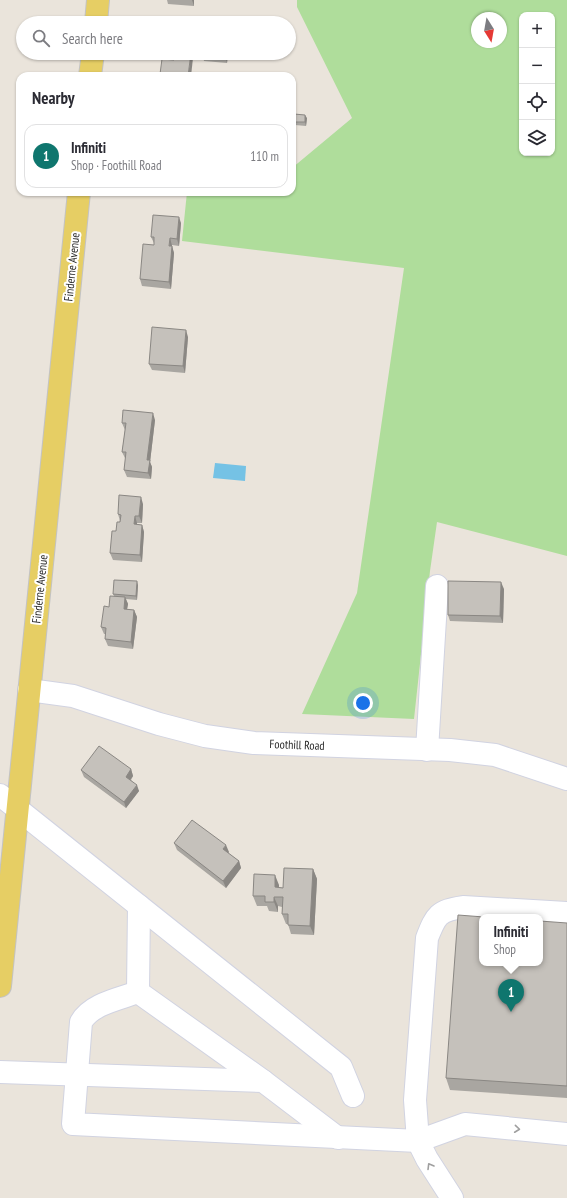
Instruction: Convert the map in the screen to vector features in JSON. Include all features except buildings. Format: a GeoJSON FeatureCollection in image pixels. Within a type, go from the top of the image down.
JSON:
{"type":"FeatureCollection","features":[{"type":"Feature","properties":{"kind":"main road"},"geometry":{"type":"LineString","coordinates":[[97,16],[98,0]]}},
{"type":"Feature","properties":{"kind":"main road"},"geometry":{"type":"LineString","coordinates":[[91,72],[92,60]]}},
{"type":"Feature","properties":{"kind":"main road","name":"Finderne Avenue"},"geometry":{"type":"LineString","coordinates":[[0,986],[3,920],[17,809],[79,196]]}},
{"type":"Feature","properties":{"kind":"street"},"geometry":{"type":"LineString","coordinates":[[427,750],[436,586]]}},
{"type":"Feature","properties":{"kind":"street","name":"Foothill Road"},"geometry":{"type":"LineString","coordinates":[[29,690],[73,696],[160,724],[198,734],[254,743],[450,750],[494,755],[567,779]]}},
{"type":"Feature","properties":{"kind":"street"},"geometry":{"type":"LineString","coordinates":[[0,795],[341,1067],[353,1096]]}},
{"type":"Feature","properties":{"kind":"street"},"geometry":{"type":"LineString","coordinates":[[138,992],[139,906]]}},
{"type":"Feature","properties":{"kind":"street"},"geometry":{"type":"LineString","coordinates":[[452,1198],[426,1159],[418,1141],[415,1100],[427,938],[434,919],[447,910],[463,907],[567,913]]}},
{"type":"Feature","properties":{"kind":"street"},"geometry":{"type":"LineString","coordinates":[[138,992],[94,1009],[85,1015],[81,1022],[73,1124],[418,1141],[465,1124],[567,1134]]}},
{"type":"Feature","properties":{"kind":"street"},"geometry":{"type":"LineString","coordinates":[[138,992],[263,1081],[338,1138]]}},
{"type":"Feature","properties":{"kind":"street"},"geometry":{"type":"LineString","coordinates":[[0,1072],[263,1081]]}},
{"type":"Feature","properties":{"kind":"green space"},"geometry":{"type":"Polygon","coordinates":[[[297,0],[567,0],[567,556],[437,522],[430,571],[414,719],[302,714],[357,593],[404,268],[182,241],[187,196],[296,196],[296,165],[352,118],[297,7],[297,0]]]}},
{"type":"Feature","properties":{"kind":"water"},"geometry":{"type":"Polygon","coordinates":[[[215,463],[246,466],[245,481],[213,478],[215,463]]]}},
{"type":"Feature","properties":{"kind":"place","name":"Infiniti"},"geometry":{"type":"Point","coordinates":[511,1012]}}]}
